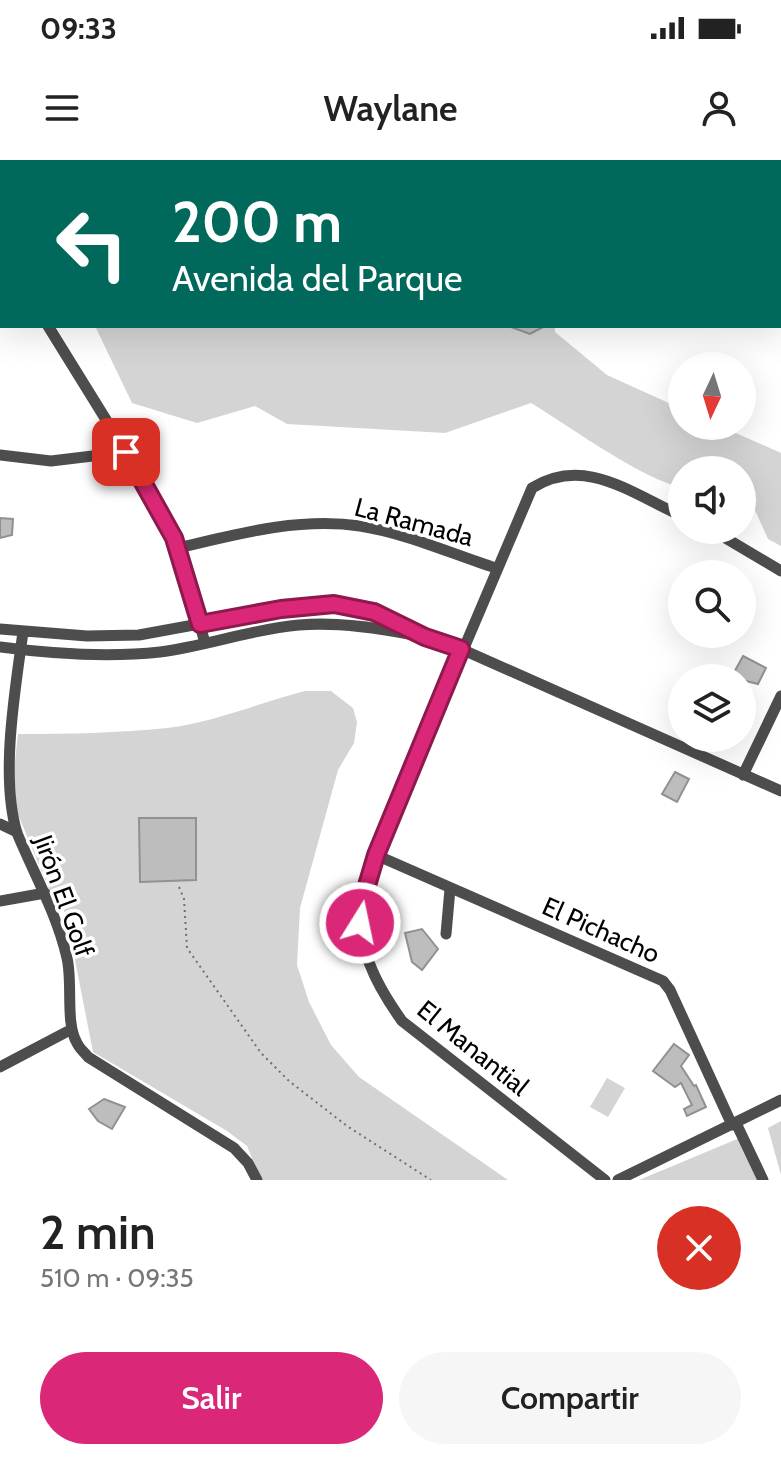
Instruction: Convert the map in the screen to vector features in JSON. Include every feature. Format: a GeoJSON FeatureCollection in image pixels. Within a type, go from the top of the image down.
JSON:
{"type":"FeatureCollection","features":[{"type":"Feature","properties":{"kind":"street"},"geometry":{"type":"LineString","coordinates":[[49,328],[164,517],[178,548],[205,643]]}},
{"type":"Feature","properties":{"kind":"street"},"geometry":{"type":"LineString","coordinates":[[0,455],[51,461],[126,452]]}},
{"type":"Feature","properties":{"kind":"street","name":"El Manantial"},"geometry":{"type":"LineString","coordinates":[[605,1180],[402,1021],[380,991],[367,958],[360,923],[363,899],[376,855],[532,488],[548,478],[569,473],[596,476],[668,509]]}},
{"type":"Feature","properties":{"kind":"street","name":"La Ramada"},"geometry":{"type":"LineString","coordinates":[[178,548],[245,532],[332,524],[361,526],[391,534],[496,568]]}},
{"type":"Feature","properties":{"kind":"street"},"geometry":{"type":"LineString","coordinates":[[736,544],[781,571]]}},
{"type":"Feature","properties":{"kind":"street"},"geometry":{"type":"LineString","coordinates":[[0,629],[121,636],[281,609],[334,604],[374,612],[781,791]]}},
{"type":"Feature","properties":{"kind":"street"},"geometry":{"type":"LineString","coordinates":[[0,647],[123,655],[163,652],[297,625],[333,624],[425,637]]}},
{"type":"Feature","properties":{"kind":"street","name":"Jirón El Golf"},"geometry":{"type":"LineString","coordinates":[[23,632],[4,797],[45,893],[67,959],[72,1029]]}},
{"type":"Feature","properties":{"kind":"street"},"geometry":{"type":"LineString","coordinates":[[743,775],[781,696]]}},
{"type":"Feature","properties":{"kind":"street"},"geometry":{"type":"LineString","coordinates":[[0,824],[17,832]]}},
{"type":"Feature","properties":{"kind":"street","name":"El Pichacho"},"geometry":{"type":"LineString","coordinates":[[376,855],[663,981],[763,1180]]}},
{"type":"Feature","properties":{"kind":"street"},"geometry":{"type":"LineString","coordinates":[[446,934],[450,889]]}},
{"type":"Feature","properties":{"kind":"street"},"geometry":{"type":"LineString","coordinates":[[0,901],[45,893]]}},
{"type":"Feature","properties":{"kind":"street"},"geometry":{"type":"LineString","coordinates":[[0,1067],[72,1029],[76,1043],[88,1057],[234,1148],[248,1163],[257,1180]]}},
{"type":"Feature","properties":{"kind":"street"},"geometry":{"type":"LineString","coordinates":[[618,1180],[781,1100]]}},
{"type":"Feature","properties":{"kind":"path"},"geometry":{"type":"LineString","coordinates":[[179,887],[184,899],[187,948],[261,1053],[310,1098],[347,1126],[431,1180]]}},
{"type":"Feature","properties":{"kind":"shaded area"},"geometry":{"type":"Polygon","coordinates":[[[96,328],[555,328],[555,332],[607,375],[668,403],[668,440],[752,440],[781,453],[781,546],[768,539],[756,512],[756,456],[668,456],[668,483],[628,464],[531,403],[445,433],[287,424],[255,406],[197,423],[132,403],[96,328]]]}},
{"type":"Feature","properties":{"kind":"shaded area"},"geometry":{"type":"Polygon","coordinates":[[[305,691],[331,691],[353,708],[357,722],[354,743],[338,770],[300,908],[297,965],[309,1002],[331,1045],[359,1077],[508,1180],[261,1180],[247,1146],[93,1052],[66,914],[49,889],[17,812],[14,770],[18,734],[167,728],[220,717],[305,691]]]}},
{"type":"Feature","properties":{"kind":"shaded area"},"geometry":{"type":"Polygon","coordinates":[[[607,1078],[625,1088],[608,1117],[590,1107],[607,1078]]]}},
{"type":"Feature","properties":{"kind":"shaded area"},"geometry":{"type":"Polygon","coordinates":[[[781,1121],[781,1175],[768,1128],[781,1121]]]}},
{"type":"Feature","properties":{"kind":"shaded area"},"geometry":{"type":"Polygon","coordinates":[[[742,1137],[757,1180],[639,1180],[742,1137]]]}},
{"type":"Feature","properties":{"kind":"building"},"geometry":{"type":"Polygon","coordinates":[[[514,328],[541,328],[530,334],[514,328]]]}},
{"type":"Feature","properties":{"kind":"building"},"geometry":{"type":"Polygon","coordinates":[[[0,518],[13,519],[12,535],[0,538],[0,518]]]}},
{"type":"Feature","properties":{"kind":"building"},"geometry":{"type":"Polygon","coordinates":[[[743,656],[766,668],[758,684],[756,664],[739,664],[743,656]]]}},
{"type":"Feature","properties":{"kind":"building"},"geometry":{"type":"Polygon","coordinates":[[[675,772],[689,779],[677,802],[662,794],[675,772]]]}},
{"type":"Feature","properties":{"kind":"building"},"geometry":{"type":"Polygon","coordinates":[[[139,818],[196,818],[196,880],[140,882],[139,818]]]}},
{"type":"Feature","properties":{"kind":"building"},"geometry":{"type":"Polygon","coordinates":[[[422,929],[438,949],[422,970],[412,962],[405,933],[422,929]]]}},
{"type":"Feature","properties":{"kind":"building"},"geometry":{"type":"Polygon","coordinates":[[[674,1044],[689,1055],[681,1066],[696,1085],[706,1107],[687,1116],[684,1109],[692,1105],[681,1083],[675,1087],[653,1071],[674,1044]]]}},
{"type":"Feature","properties":{"kind":"building"},"geometry":{"type":"Polygon","coordinates":[[[104,1099],[125,1107],[112,1129],[98,1121],[89,1109],[104,1099]]]}},
{"type":"Feature","properties":{"kind":"route"},"geometry":{"type":"LineString","coordinates":[[126,452],[174,538],[200,624],[281,609],[334,604],[374,612],[425,637],[461,649],[376,855],[363,899],[360,923]]}}]}
